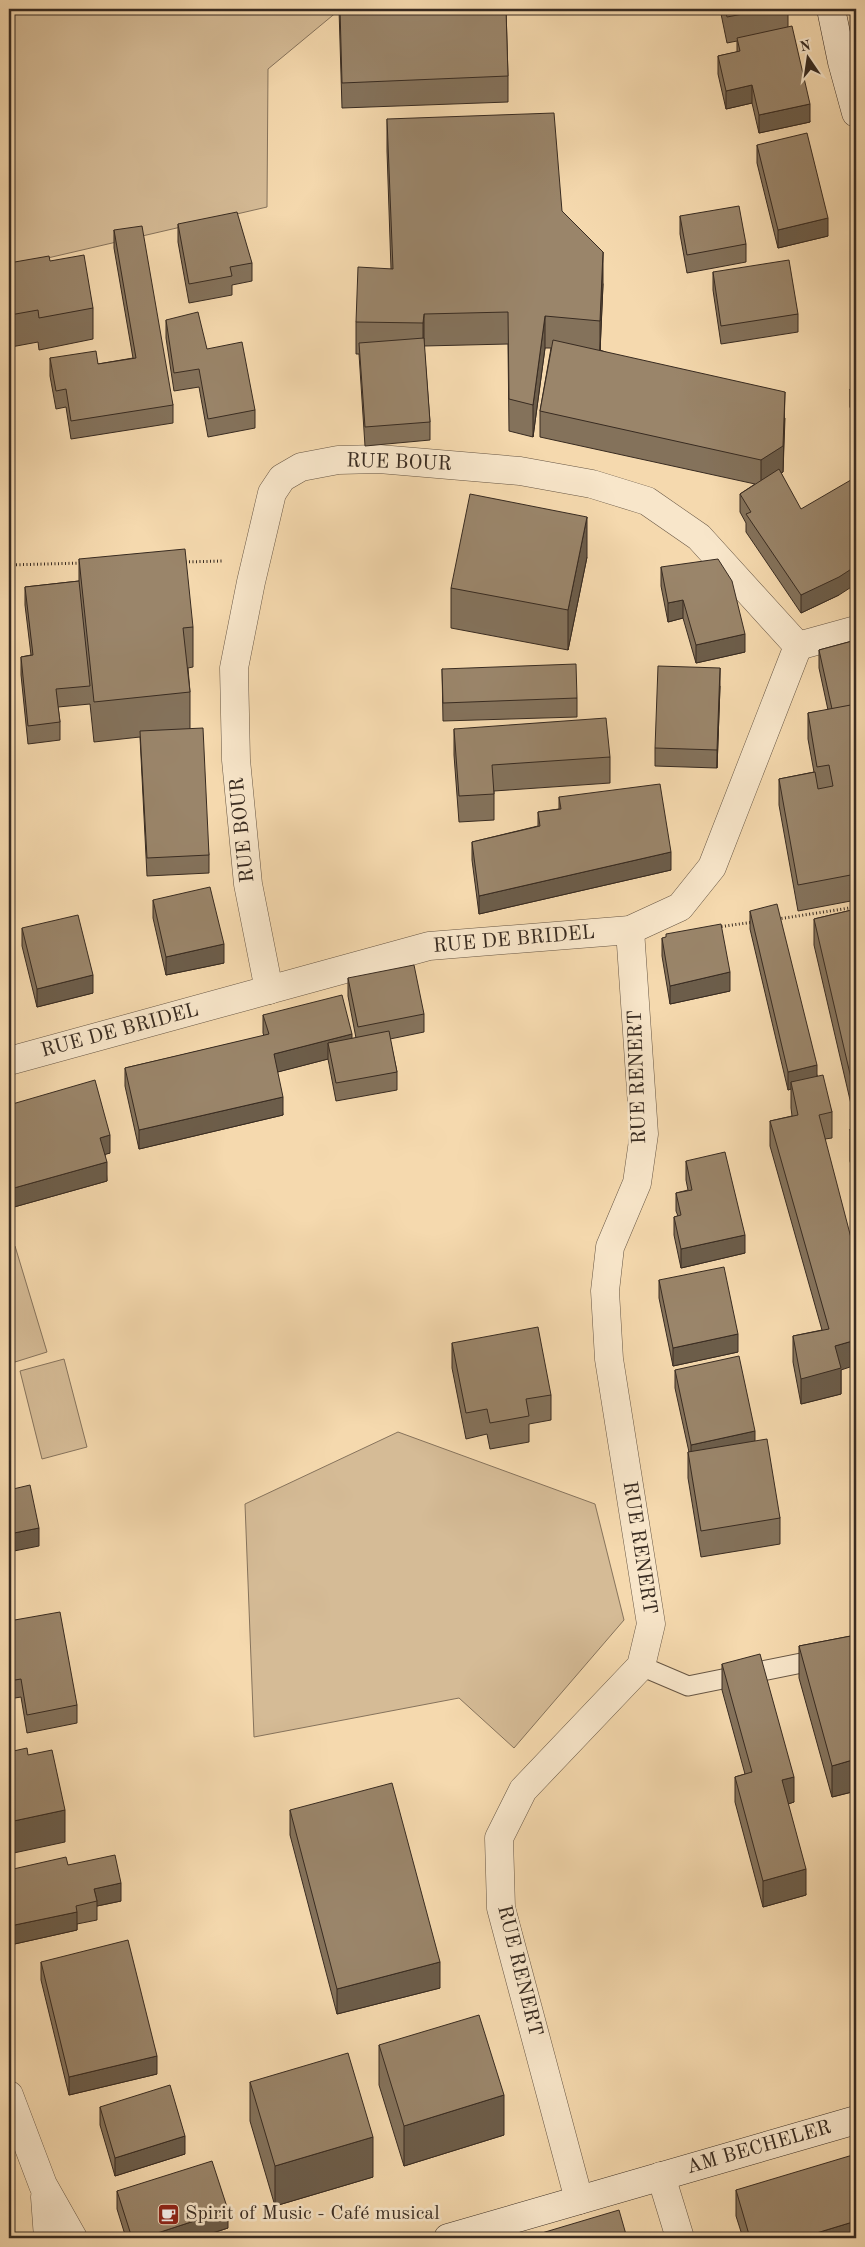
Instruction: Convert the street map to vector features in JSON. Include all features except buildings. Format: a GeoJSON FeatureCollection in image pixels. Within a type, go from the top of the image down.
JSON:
{"type":"FeatureCollection","features":[{"type":"Feature","properties":{"kind":"street"},"geometry":{"type":"LineString","coordinates":[[831,9],[842,62],[856,113]]}},
{"type":"Feature","properties":{"kind":"street","name":"RUE BOUR"},"geometry":{"type":"LineString","coordinates":[[269,990],[248,884],[236,760],[234,668],[251,582],[272,494],[282,478],[301,467],[338,460],[388,460],[520,471],[592,484],[647,501],[699,537],[798,646]]}},
{"type":"Feature","properties":{"kind":"street"},"geometry":{"type":"LineString","coordinates":[[798,646],[856,630]]}},
{"type":"Feature","properties":{"kind":"street","name":"RUE DE BRIDEL"},"geometry":{"type":"LineString","coordinates":[[9,1062],[429,946],[630,930],[680,907],[712,867],[798,646]]}},
{"type":"Feature","properties":{"kind":"street","name":"RUE RENERT"},"geometry":{"type":"LineString","coordinates":[[579,2200],[501,1908],[499,1838],[523,1790],[641,1666],[651,1624],[609,1359],[605,1291],[610,1247],[637,1183],[644,1134],[630,930]]}},
{"type":"Feature","properties":{"kind":"street"},"geometry":{"type":"LineString","coordinates":[[9,2095],[44,2185],[73,2238]]}},
{"type":"Feature","properties":{"kind":"street","name":"AM BECHELER"},"geometry":{"type":"LineString","coordinates":[[448,2238],[856,2120]]}},
{"type":"Feature","properties":{"kind":"street","name":"AM BECHELER"},"geometry":{"type":"LineString","coordinates":[[661,2176],[680,2238]]}},
{"type":"Feature","properties":{"kind":"street"},"geometry":{"type":"LineString","coordinates":[[44,2185],[48,2238]]}},
{"type":"Feature","properties":{"kind":"lane"},"geometry":{"type":"LineString","coordinates":[[641,1666],[688,1686],[856,1652]]}},
{"type":"Feature","properties":{"kind":"path"},"geometry":{"type":"LineString","coordinates":[[178,562],[227,561]]}},
{"type":"Feature","properties":{"kind":"path"},"geometry":{"type":"LineString","coordinates":[[9,565],[89,563]]}},
{"type":"Feature","properties":{"kind":"path"},"geometry":{"type":"LineString","coordinates":[[771,920],[856,908]]}},
{"type":"Feature","properties":{"kind":"path"},"geometry":{"type":"LineString","coordinates":[[714,928],[761,921]]}},
{"type":"Feature","properties":{"kind":"shaded area"},"geometry":{"type":"Polygon","coordinates":[[[9,9],[450,9],[338,11],[268,69],[267,207],[9,267],[9,9]]]}},
{"type":"Feature","properties":{"kind":"shaded area"},"geometry":{"type":"Polygon","coordinates":[[[15,1246],[47,1352],[15,1362],[9,1341],[9,1248],[15,1246]]]}},
{"type":"Feature","properties":{"kind":"shaded area"},"geometry":{"type":"Polygon","coordinates":[[[64,1359],[87,1447],[42,1459],[20,1371],[64,1359]]]}},
{"type":"Feature","properties":{"kind":"shaded area"},"geometry":{"type":"Polygon","coordinates":[[[398,1432],[595,1504],[624,1620],[514,1748],[459,1698],[254,1737],[245,1504],[398,1432]]]}},
{"type":"Feature","properties":{"kind":"place","name":"Spirit of Music - Café musical"},"geometry":{"type":"Point","coordinates":[169,2214]}}]}
